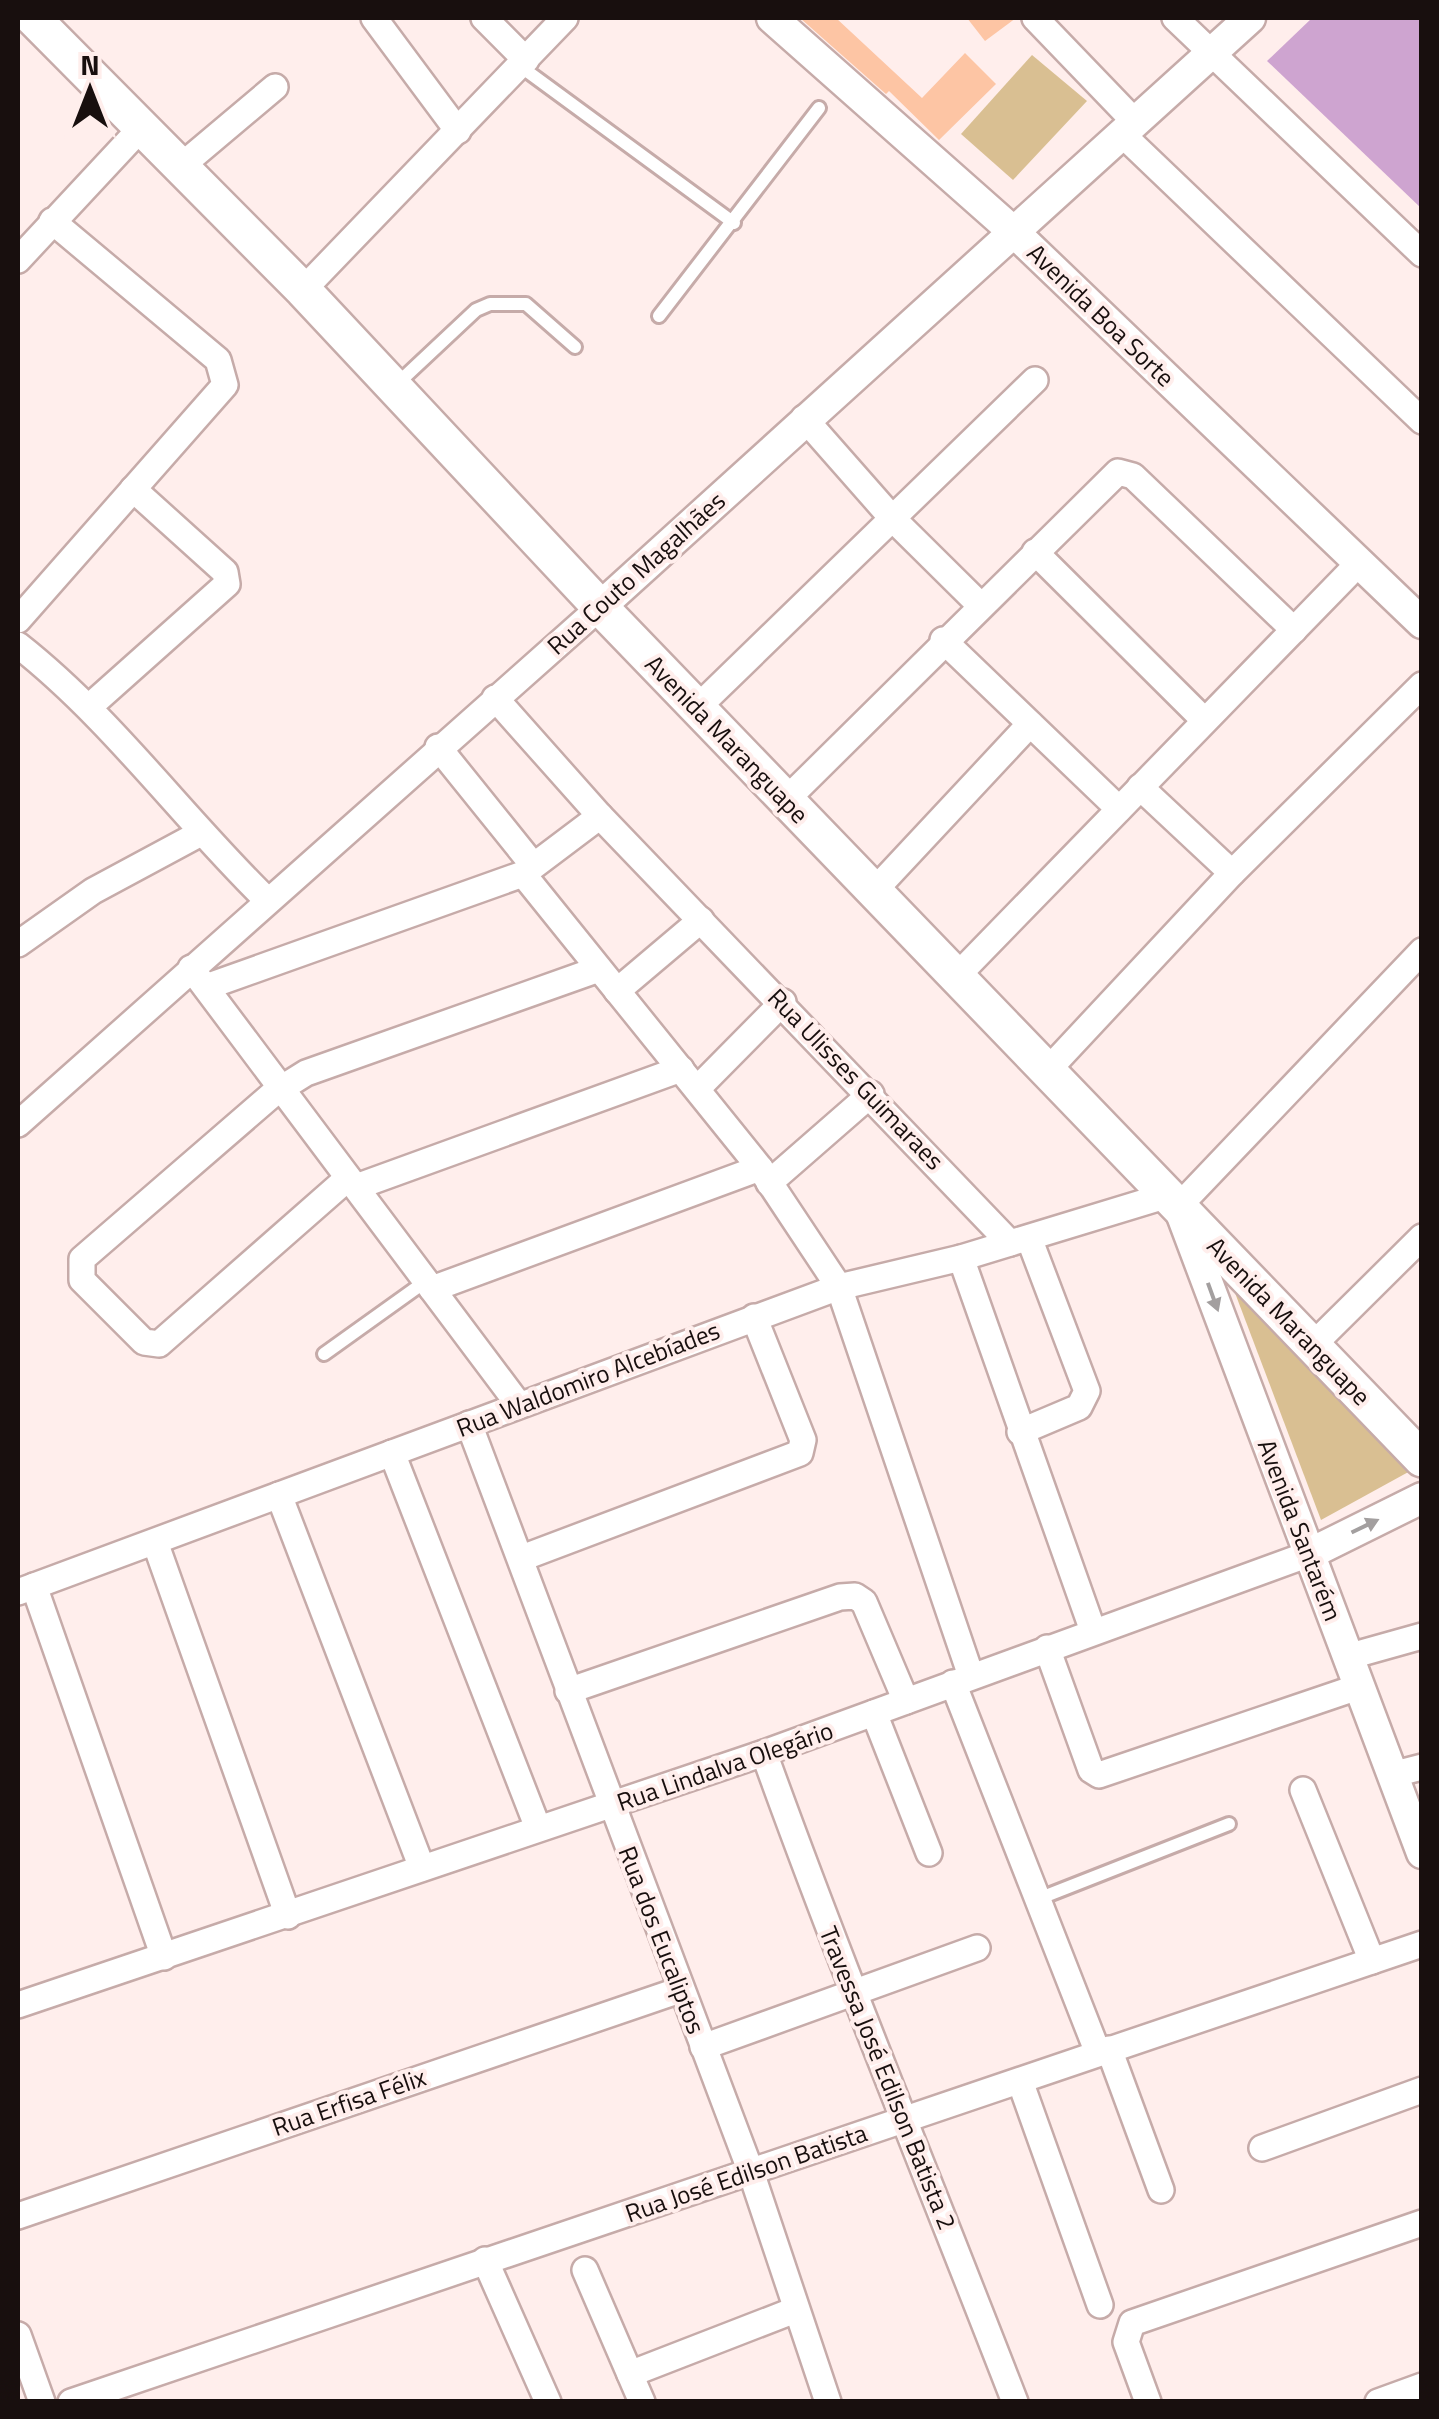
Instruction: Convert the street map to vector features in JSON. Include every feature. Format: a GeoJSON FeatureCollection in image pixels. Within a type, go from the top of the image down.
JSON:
{"type":"FeatureCollection","features":[{"type":"Feature","properties":{"kind":"main road","name":"Avenida Maranguape"},"geometry":{"type":"LineString","coordinates":[[34,18],[304,290],[600,608],[1422,1459]]}},
{"type":"Feature","properties":{"kind":"street"},"geometry":{"type":"LineString","coordinates":[[374,18],[458,131]]}},
{"type":"Feature","properties":{"kind":"street"},"geometry":{"type":"LineString","coordinates":[[484,18],[523,63]]}},
{"type":"Feature","properties":{"kind":"street"},"geometry":{"type":"LineString","coordinates":[[304,290],[565,18]]}},
{"type":"Feature","properties":{"kind":"street","name":"Avenida Boa Sorte"},"geometry":{"type":"LineString","coordinates":[[772,18],[1016,234],[1422,623]]}},
{"type":"Feature","properties":{"kind":"street"},"geometry":{"type":"LineString","coordinates":[[1034,18],[1130,129],[1422,420]]}},
{"type":"Feature","properties":{"kind":"street"},"geometry":{"type":"LineString","coordinates":[[1175,18],[1422,254]]}},
{"type":"Feature","properties":{"kind":"street","name":"Rua Couto Magalhães"},"geometry":{"type":"LineString","coordinates":[[18,1124],[198,977],[267,900],[600,608],[804,418],[1016,234],[1250,18]]}},
{"type":"Feature","properties":{"kind":"street"},"geometry":{"type":"LineString","coordinates":[[180,167],[275,87]]}},
{"type":"Feature","properties":{"kind":"street"},"geometry":{"type":"LineString","coordinates":[[18,260],[141,128]]}},
{"type":"Feature","properties":{"kind":"street"},"geometry":{"type":"LineString","coordinates":[[18,620],[225,384],[222,368],[52,222]]}},
{"type":"Feature","properties":{"kind":"street"},"geometry":{"type":"LineString","coordinates":[[697,708],[1035,380]]}},
{"type":"Feature","properties":{"kind":"street"},"geometry":{"type":"LineString","coordinates":[[804,418],[892,518],[980,606]]}},
{"type":"Feature","properties":{"kind":"street"},"geometry":{"type":"LineString","coordinates":[[786,800],[1113,474],[1132,476],[1294,630]]}},
{"type":"Feature","properties":{"kind":"street"},"geometry":{"type":"LineString","coordinates":[[88,707],[226,591],[228,584],[225,572],[133,488]]}},
{"type":"Feature","properties":{"kind":"street"},"geometry":{"type":"LineString","coordinates":[[1035,552],[1204,720]]}},
{"type":"Feature","properties":{"kind":"street"},"geometry":{"type":"LineString","coordinates":[[955,978],[1359,563]]}},
{"type":"Feature","properties":{"kind":"street"},"geometry":{"type":"LineString","coordinates":[[943,640],[1119,809]]}},
{"type":"Feature","properties":{"kind":"street"},"geometry":{"type":"LineString","coordinates":[[18,645],[88,707],[199,834],[267,900]]}},
{"type":"Feature","properties":{"kind":"street"},"geometry":{"type":"LineString","coordinates":[[1047,1071],[1232,874],[1422,685]]}},
{"type":"Feature","properties":{"kind":"street","name":"Rua Ulisses Guimaraes"},"geometry":{"type":"LineString","coordinates":[[495,698],[600,816],[1019,1241]]}},
{"type":"Feature","properties":{"kind":"street"},"geometry":{"type":"LineString","coordinates":[[874,891],[1030,724]]}},
{"type":"Feature","properties":{"kind":"street"},"geometry":{"type":"LineString","coordinates":[[438,747],[599,969],[764,1175],[839,1287],[962,1680],[1038,1899],[1161,2190]]}},
{"type":"Feature","properties":{"kind":"street"},"geometry":{"type":"LineString","coordinates":[[1140,787],[1232,874]]}},
{"type":"Feature","properties":{"kind":"street"},"geometry":{"type":"LineString","coordinates":[[519,1404],[198,977],[528,869],[600,816]]}},
{"type":"Feature","properties":{"kind":"street"},"geometry":{"type":"LineString","coordinates":[[18,944],[93,890],[199,834]]}},
{"type":"Feature","properties":{"kind":"street"},"geometry":{"type":"LineString","coordinates":[[617,991],[701,920]]}},
{"type":"Feature","properties":{"kind":"street"},"geometry":{"type":"LineString","coordinates":[[1173,1200],[1422,951]]}},
{"type":"Feature","properties":{"kind":"street"},"geometry":{"type":"LineString","coordinates":[[599,969],[330,1064],[281,1088],[82,1259],[82,1280],[144,1342],[159,1344],[352,1183],[689,1078],[783,1002]]}},
{"type":"Feature","properties":{"kind":"street"},"geometry":{"type":"LineString","coordinates":[[429,1285],[764,1175],[871,1094]]}},
{"type":"Feature","properties":{"kind":"street","name":"Rua Waldomiro Alcebíades"},"geometry":{"type":"LineString","coordinates":[[26,1589],[839,1287],[1173,1200]]}},
{"type":"Feature","properties":{"kind":"street","name":"Avenida Santarém"},"geometry":{"type":"LineString","coordinates":[[1173,1200],[1422,1853]]}},
{"type":"Feature","properties":{"kind":"street"},"geometry":{"type":"LineString","coordinates":[[1313,1345],[1422,1237]]}},
{"type":"Feature","properties":{"kind":"street"},"geometry":{"type":"LineString","coordinates":[[1019,1241],[1087,1392],[1078,1407],[1020,1432]]}},
{"type":"Feature","properties":{"kind":"street"},"geometry":{"type":"LineString","coordinates":[[961,1258],[1093,1632]]}},
{"type":"Feature","properties":{"kind":"street"},"geometry":{"type":"LineString","coordinates":[[522,1558],[800,1454],[803,1440],[754,1317]]}},
{"type":"Feature","properties":{"kind":"street","name":"Rua dos Eucaliptos"},"geometry":{"type":"LineString","coordinates":[[469,1424],[751,2172],[794,2310],[828,2402]]}},
{"type":"Feature","properties":{"kind":"street"},"geometry":{"type":"LineString","coordinates":[[392,1453],[538,1828]]}},
{"type":"Feature","properties":{"kind":"street"},"geometry":{"type":"LineString","coordinates":[[279,1496],[422,1868]]}},
{"type":"Feature","properties":{"kind":"street","name":"Rua Lindalva Olegário"},"geometry":{"type":"LineString","coordinates":[[18,2005],[764,1753],[1309,1554],[1422,1498]]}},
{"type":"Feature","properties":{"kind":"street"},"geometry":{"type":"LineString","coordinates":[[155,1542],[288,1916]]}},
{"type":"Feature","properties":{"kind":"street"},"geometry":{"type":"LineString","coordinates":[[26,1589],[164,1957]]}},
{"type":"Feature","properties":{"kind":"street"},"geometry":{"type":"LineString","coordinates":[[568,1690],[840,1597],[855,1596],[864,1602],[906,1701]]}},
{"type":"Feature","properties":{"kind":"street"},"geometry":{"type":"LineString","coordinates":[[1348,1657],[1422,1636]]}},
{"type":"Feature","properties":{"kind":"street"},"geometry":{"type":"LineString","coordinates":[[1047,1648],[1090,1770],[1099,1775],[1358,1687]]}},
{"type":"Feature","properties":{"kind":"street"},"geometry":{"type":"LineString","coordinates":[[874,1713],[929,1853]]}},
{"type":"Feature","properties":{"kind":"street","name":"Travessa José Edilson Batista 2"},"geometry":{"type":"LineString","coordinates":[[764,1753],[851,1994],[1016,2402]]}},
{"type":"Feature","properties":{"kind":"street"},"geometry":{"type":"LineString","coordinates":[[1391,1775],[1422,1767]]}},
{"type":"Feature","properties":{"kind":"street"},"geometry":{"type":"LineString","coordinates":[[1303,1790],[1372,1961]]}},
{"type":"Feature","properties":{"kind":"street","name":"Rua José Edilson Batista"},"geometry":{"type":"LineString","coordinates":[[71,2402],[1422,1944]]}},
{"type":"Feature","properties":{"kind":"street"},"geometry":{"type":"LineString","coordinates":[[703,2047],[977,1948]]}},
{"type":"Feature","properties":{"kind":"street","name":"Rua Erfisa Félix"},"geometry":{"type":"LineString","coordinates":[[18,2216],[680,1990]]}},
{"type":"Feature","properties":{"kind":"street"},"geometry":{"type":"LineString","coordinates":[[1020,2081],[1100,2304]]}},
{"type":"Feature","properties":{"kind":"street"},"geometry":{"type":"LineString","coordinates":[[1262,2148],[1422,2090]]}},
{"type":"Feature","properties":{"kind":"street"},"geometry":{"type":"LineString","coordinates":[[1148,2402],[1126,2342],[1132,2323],[1422,2223]]}},
{"type":"Feature","properties":{"kind":"street"},"geometry":{"type":"LineString","coordinates":[[485,2260],[548,2402]]}},
{"type":"Feature","properties":{"kind":"street"},"geometry":{"type":"LineString","coordinates":[[585,2270],[642,2402]]}},
{"type":"Feature","properties":{"kind":"street"},"geometry":{"type":"LineString","coordinates":[[630,2374],[794,2310]]}},
{"type":"Feature","properties":{"kind":"street"},"geometry":{"type":"LineString","coordinates":[[18,2336],[42,2402]]}},
{"type":"Feature","properties":{"kind":"street"},"geometry":{"type":"LineString","coordinates":[[1378,2402],[1422,2386]]}},
{"type":"Feature","properties":{"kind":"lane"},"geometry":{"type":"LineString","coordinates":[[523,63],[734,222]]}},
{"type":"Feature","properties":{"kind":"lane"},"geometry":{"type":"LineString","coordinates":[[660,316],[819,108]]}},
{"type":"Feature","properties":{"kind":"lane"},"geometry":{"type":"LineString","coordinates":[[395,386],[476,310],[490,304],[526,304],[574,346]]}},
{"type":"Feature","properties":{"kind":"lane"},"geometry":{"type":"LineString","coordinates":[[324,1354],[429,1285]]}},
{"type":"Feature","properties":{"kind":"lane"},"geometry":{"type":"LineString","coordinates":[[1038,1899],[1229,1824]]}},
{"type":"Feature","properties":{"kind":"shaded area"},"geometry":{"type":"Polygon","coordinates":[[[1312,18],[1421,18],[1421,208],[1267,61],[1312,18]]]}},
{"type":"Feature","properties":{"kind":"shaded area"},"geometry":{"type":"Polygon","coordinates":[[[1032,55],[1087,101],[1013,180],[961,134],[1032,55]]]}},
{"type":"Feature","properties":{"kind":"shaded area"},"geometry":{"type":"Polygon","coordinates":[[[1232,1285],[1412,1470],[1321,1520],[1232,1285]]]}},
{"type":"Feature","properties":{"kind":"building"},"geometry":{"type":"Polygon","coordinates":[[[800,18],[836,18],[922,98],[965,53],[996,84],[939,140],[889,91],[886,94],[800,18]]]}},
{"type":"Feature","properties":{"kind":"building"},"geometry":{"type":"Polygon","coordinates":[[[967,18],[1016,18],[985,41],[967,18]]]}}]}
